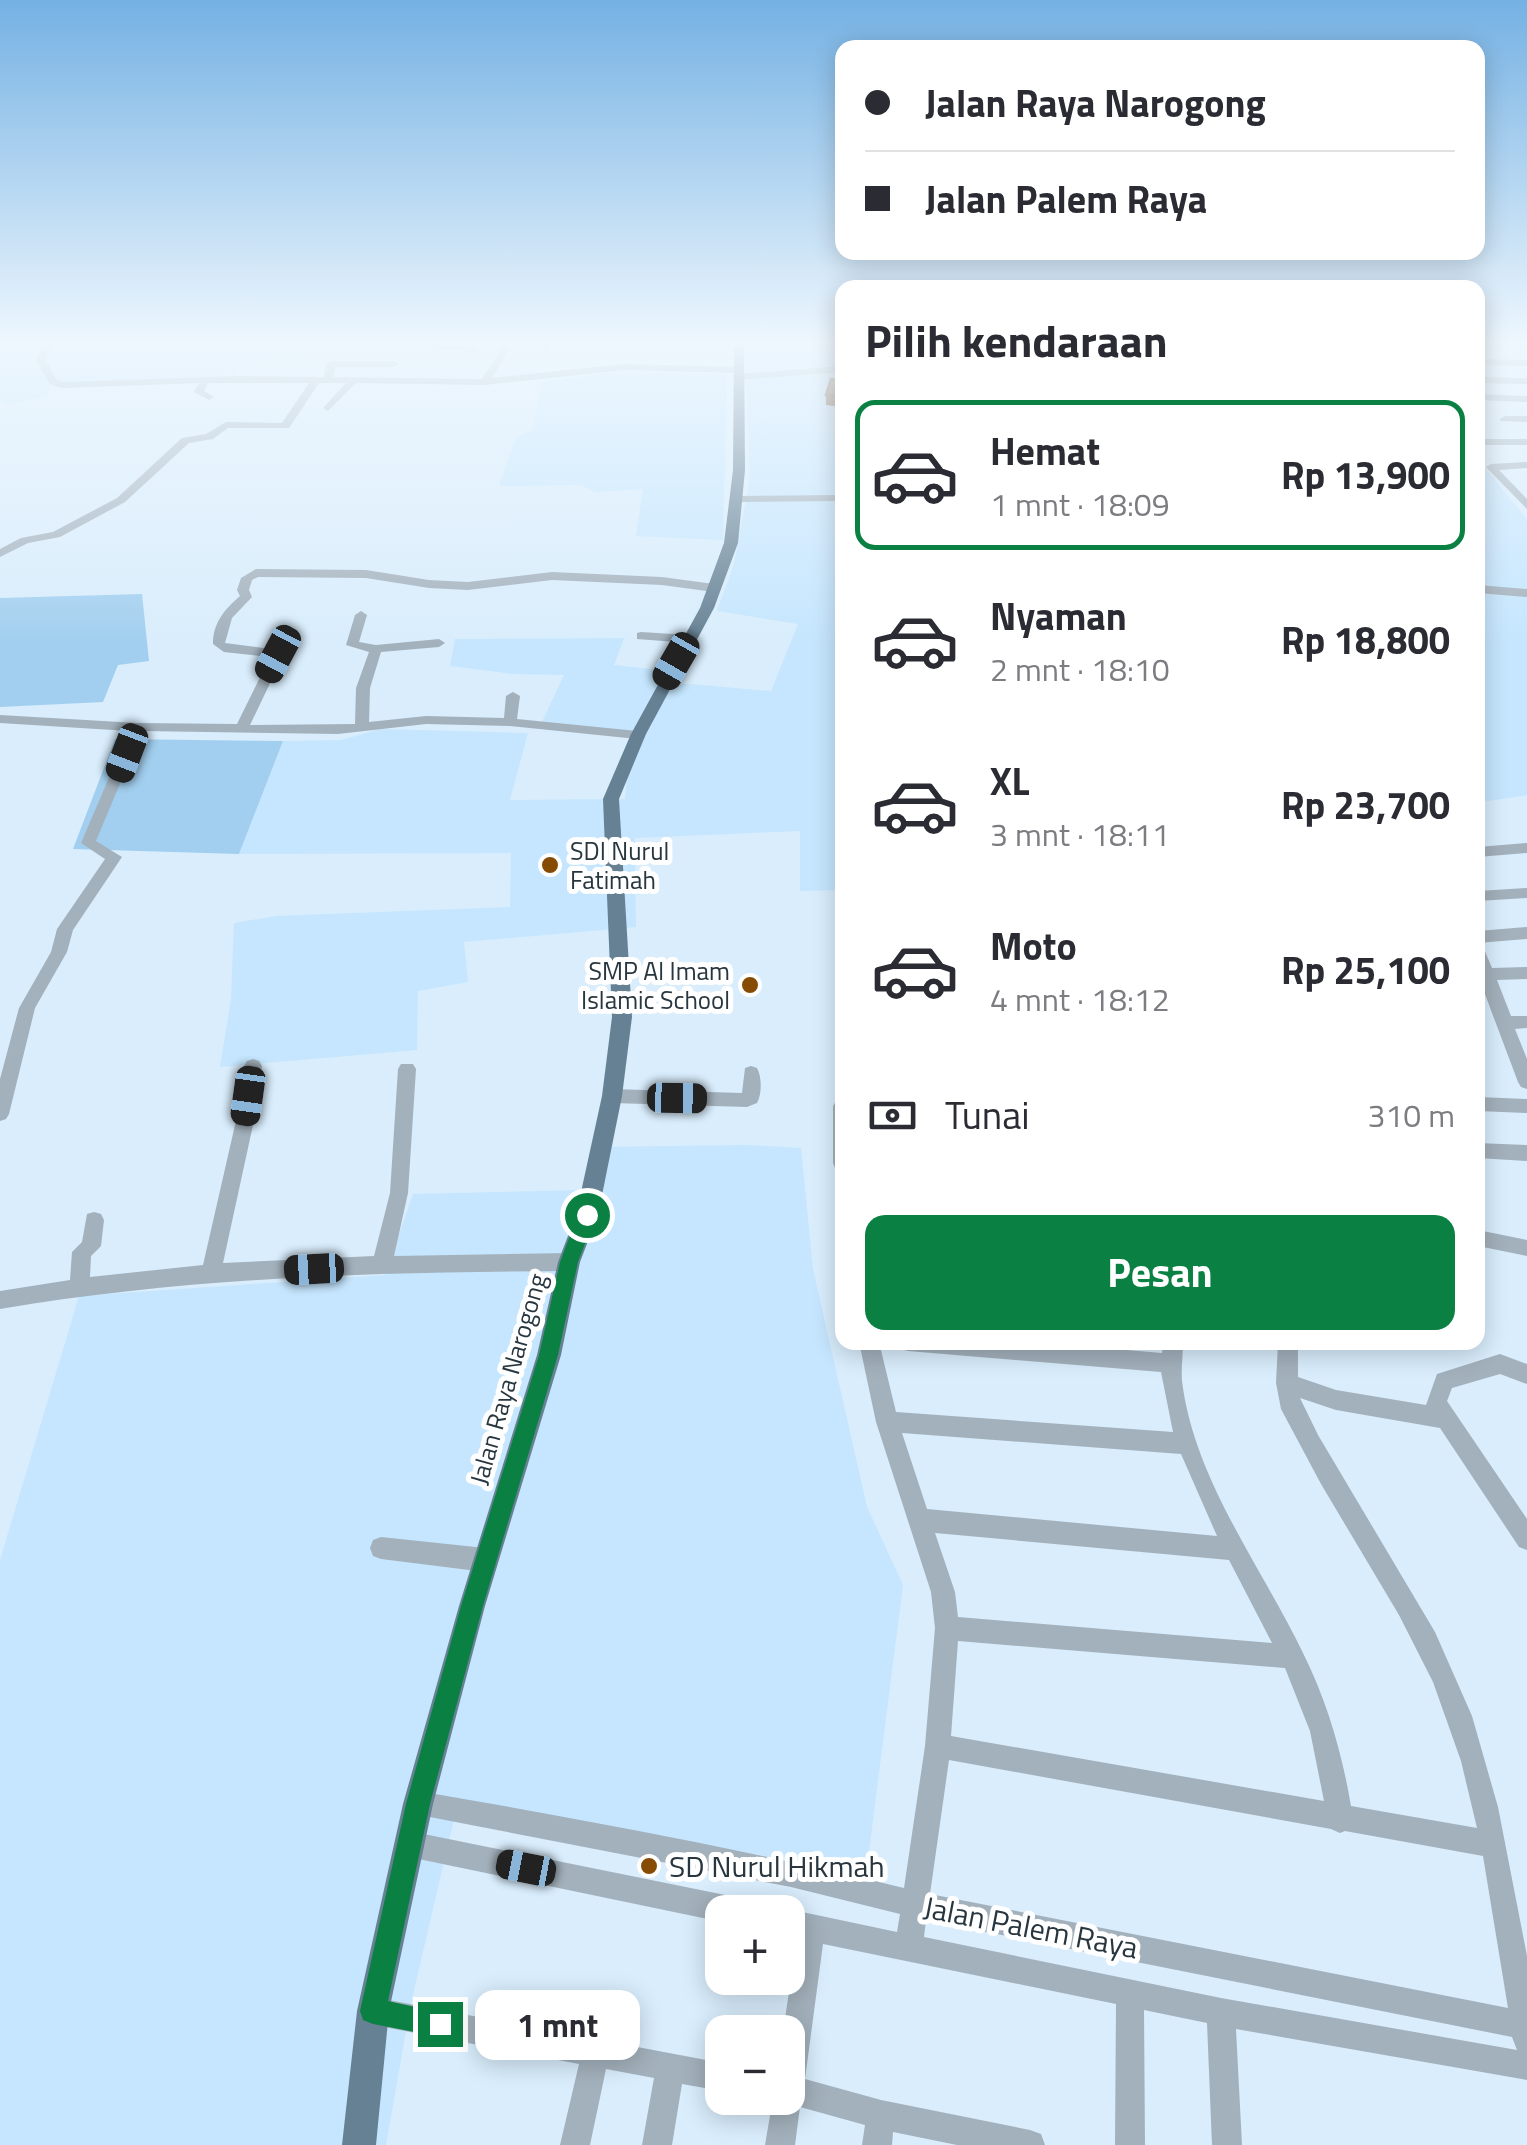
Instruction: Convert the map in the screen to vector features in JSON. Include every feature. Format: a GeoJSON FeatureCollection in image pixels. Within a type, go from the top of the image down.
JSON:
{"type":"FeatureCollection","features":[{"type":"Feature","properties":{"kind":"main road","name":"Jalan Raya Narogong"},"geometry":{"type":"LineString","coordinates":[[359,2145],[373,2011],[418,1804],[485,1560],[548,1355],[569,1262],[587,1215],[612,1096],[622,1017],[611,799],[621,766],[714,588],[730,546],[738,498],[738,445]]}},
{"type":"Feature","properties":{"kind":"street"},"geometry":{"type":"LineString","coordinates":[[0,554],[26,540],[56,536],[121,500],[180,445]]}},
{"type":"Feature","properties":{"kind":"street"},"geometry":{"type":"LineString","coordinates":[[1527,465],[1493,465],[1507,487],[1527,506]]}},
{"type":"Feature","properties":{"kind":"street"},"geometry":{"type":"LineString","coordinates":[[1507,487],[1527,488]]}},
{"type":"Feature","properties":{"kind":"street"},"geometry":{"type":"LineString","coordinates":[[738,498],[835,498]]}},
{"type":"Feature","properties":{"kind":"street"},"geometry":{"type":"LineString","coordinates":[[241,729],[278,654],[224,648],[219,642],[219,630],[231,607],[246,597],[243,590],[247,578],[256,573],[366,574],[468,586],[552,576],[714,588]]}},
{"type":"Feature","properties":{"kind":"street"},"geometry":{"type":"LineString","coordinates":[[1485,589],[1527,592]]}},
{"type":"Feature","properties":{"kind":"street"},"geometry":{"type":"LineString","coordinates":[[361,615],[352,645],[376,649],[439,643]]}},
{"type":"Feature","properties":{"kind":"street"},"geometry":{"type":"LineString","coordinates":[[641,636],[688,639]]}},
{"type":"Feature","properties":{"kind":"street"},"geometry":{"type":"LineString","coordinates":[[362,726],[362,688],[376,649]]}},
{"type":"Feature","properties":{"kind":"street"},"geometry":{"type":"LineString","coordinates":[[510,722],[512,696]]}},
{"type":"Feature","properties":{"kind":"street"},"geometry":{"type":"LineString","coordinates":[[0,719],[137,727],[338,730],[426,720],[510,722],[637,735]]}},
{"type":"Feature","properties":{"kind":"street"},"geometry":{"type":"LineString","coordinates":[[0,1114],[27,1008],[60,952],[65,929],[114,857],[112,852],[88,846],[137,727]]}},
{"type":"Feature","properties":{"kind":"street"},"geometry":{"type":"LineString","coordinates":[[1485,851],[1527,848]]}},
{"type":"Feature","properties":{"kind":"street"},"geometry":{"type":"LineString","coordinates":[[1485,895],[1527,892]]}},
{"type":"Feature","properties":{"kind":"street"},"geometry":{"type":"LineString","coordinates":[[1485,936],[1527,932]]}},
{"type":"Feature","properties":{"kind":"street"},"geometry":{"type":"LineString","coordinates":[[1485,976],[1527,973]]}},
{"type":"Feature","properties":{"kind":"street"},"geometry":{"type":"LineString","coordinates":[[1485,980],[1527,1082]]}},
{"type":"Feature","properties":{"kind":"street"},"geometry":{"type":"LineString","coordinates":[[1505,1024],[1527,1022]]}},
{"type":"Feature","properties":{"kind":"street"},"geometry":{"type":"LineString","coordinates":[[211,1275],[244,1125],[252,1066]]}},
{"type":"Feature","properties":{"kind":"street"},"geometry":{"type":"LineString","coordinates":[[382,1265],[399,1194],[408,1069]]}},
{"type":"Feature","properties":{"kind":"street"},"geometry":{"type":"LineString","coordinates":[[612,1096],[747,1100],[751,1098],[751,1073]]}},
{"type":"Feature","properties":{"kind":"street"},"geometry":{"type":"LineString","coordinates":[[1485,1104],[1527,1106]]}},
{"type":"Feature","properties":{"kind":"street"},"geometry":{"type":"LineString","coordinates":[[1485,1151],[1527,1153]]}},
{"type":"Feature","properties":{"kind":"street"},"geometry":{"type":"LineString","coordinates":[[78,1285],[82,1252],[91,1246],[94,1220]]}},
{"type":"Feature","properties":{"kind":"street"},"geometry":{"type":"LineString","coordinates":[[1485,1239],[1527,1248]]}},
{"type":"Feature","properties":{"kind":"street"},"geometry":{"type":"LineString","coordinates":[[0,1300],[78,1285],[211,1275],[382,1265],[569,1262]]}},
{"type":"Feature","properties":{"kind":"street"},"geometry":{"type":"LineString","coordinates":[[871,1350],[888,1422],[943,1592],[947,1628],[938,1746],[910,1945]]}},
{"type":"Feature","properties":{"kind":"street"},"geometry":{"type":"LineString","coordinates":[[1099,1350],[1170,1353],[1170,1390],[1189,1444],[1234,1549],[1294,1658],[1324,1732],[1340,1820]]}},
{"type":"Feature","properties":{"kind":"street"},"geometry":{"type":"LineString","coordinates":[[1288,1350],[1287,1383],[1292,1408],[1419,1626],[1465,1732],[1492,1844],[1526,2030]]}},
{"type":"Feature","properties":{"kind":"street"},"geometry":{"type":"LineString","coordinates":[[1527,1374],[1500,1364],[1444,1381],[1436,1403],[1442,1418],[1527,1540]]}},
{"type":"Feature","properties":{"kind":"street"},"geometry":{"type":"LineString","coordinates":[[1287,1383],[1336,1400],[1442,1418]]}},
{"type":"Feature","properties":{"kind":"street"},"geometry":{"type":"LineString","coordinates":[[888,1422],[1189,1444]]}},
{"type":"Feature","properties":{"kind":"street"},"geometry":{"type":"LineString","coordinates":[[920,1520],[1234,1549]]}},
{"type":"Feature","properties":{"kind":"street"},"geometry":{"type":"LineString","coordinates":[[382,1548],[485,1560]]}},
{"type":"Feature","properties":{"kind":"street"},"geometry":{"type":"LineString","coordinates":[[947,1628],[1294,1658]]}},
{"type":"Feature","properties":{"kind":"street"},"geometry":{"type":"LineString","coordinates":[[938,1746],[1492,1844]]}},
{"type":"Feature","properties":{"kind":"street","name":"Jalan Palem Raya"},"geometry":{"type":"LineString","coordinates":[[418,1804],[772,1870],[913,1904],[1526,2030]]}},
{"type":"Feature","properties":{"kind":"street"},"geometry":{"type":"LineString","coordinates":[[409,1844],[705,1905]]}},
{"type":"Feature","properties":{"kind":"street","name":"Jalan Palem Raya"},"geometry":{"type":"LineString","coordinates":[[805,1926],[1220,2012],[1527,2066]]}},
{"type":"Feature","properties":{"kind":"street","name":"Jalan Palem Raya"},"geometry":{"type":"LineString","coordinates":[[1130,1993],[1130,2145]]}},
{"type":"Feature","properties":{"kind":"street"},"geometry":{"type":"LineString","coordinates":[[373,2011],[705,2075]]}},
{"type":"Feature","properties":{"kind":"street"},"geometry":{"type":"LineString","coordinates":[[1220,2012],[1227,2145]]}},
{"type":"Feature","properties":{"kind":"street"},"geometry":{"type":"LineString","coordinates":[[575,2145],[595,2056]]}},
{"type":"Feature","properties":{"kind":"street"},"geometry":{"type":"LineString","coordinates":[[656,2145],[670,2068]]}},
{"type":"Feature","properties":{"kind":"street"},"geometry":{"type":"LineString","coordinates":[[805,2097],[1030,2145]]}},
{"type":"Feature","properties":{"kind":"street","name":"Jalan Palem Raya"},"geometry":{"type":"LineString","coordinates":[[780,2145],[785,2115]]}},
{"type":"Feature","properties":{"kind":"street"},"geometry":{"type":"LineString","coordinates":[[877,2145],[881,2115]]}},
{"type":"Feature","properties":{"kind":"shaded area"},"geometry":{"type":"Polygon","coordinates":[[[513,445],[725,445],[723,540],[636,536],[643,489],[596,492],[580,485],[499,486],[513,445]]]}},
{"type":"Feature","properties":{"kind":"shaded area"},"geometry":{"type":"Polygon","coordinates":[[[749,445],[835,445],[835,890],[800,891],[800,831],[635,838],[636,927],[464,942],[468,982],[418,991],[417,1050],[220,1067],[231,999],[234,923],[276,916],[510,907],[511,853],[239,854],[283,741],[341,740],[381,729],[528,733],[510,800],[625,799],[627,778],[644,739],[541,724],[564,675],[450,666],[455,639],[624,638],[614,665],[660,670],[654,681],[771,691],[798,624],[717,611],[734,564],[750,478],[749,445]]]}},
{"type":"Feature","properties":{"kind":"shaded area"},"geometry":{"type":"Polygon","coordinates":[[[1485,468],[1527,519],[1527,795],[1485,801],[1485,468]]]}},
{"type":"Feature","properties":{"kind":"shaded area"},"geometry":{"type":"Polygon","coordinates":[[[142,594],[149,661],[118,665],[103,702],[0,707],[0,598],[142,594]]]}},
{"type":"Feature","properties":{"kind":"shaded area"},"geometry":{"type":"Polygon","coordinates":[[[115,739],[283,741],[239,854],[73,849],[115,739]]]}},
{"type":"Feature","properties":{"kind":"shaded area"},"geometry":{"type":"Polygon","coordinates":[[[594,1147],[801,1148],[813,1269],[867,1507],[903,1585],[866,1875],[459,1798],[411,2003],[386,2145],[0,2145],[0,1560],[79,1296],[385,1275],[413,1194],[584,1190],[594,1147]]]}},
{"type":"Feature","properties":{"kind":"place","name":"SDI Nurul Fatimah"},"geometry":{"type":"Point","coordinates":[550,865]}},
{"type":"Feature","properties":{"kind":"place","name":"SMP Al Imam Islamic School"},"geometry":{"type":"Point","coordinates":[750,985]}},
{"type":"Feature","properties":{"kind":"place","name":"SD Nurul Hikmah"},"geometry":{"type":"Point","coordinates":[649,1866]}},
{"type":"Feature","properties":{"kind":"route"},"geometry":{"type":"LineString","coordinates":[[440,2024],[373,2011],[418,1804],[472,1606],[548,1355],[569,1262],[587,1215]]}}]}
